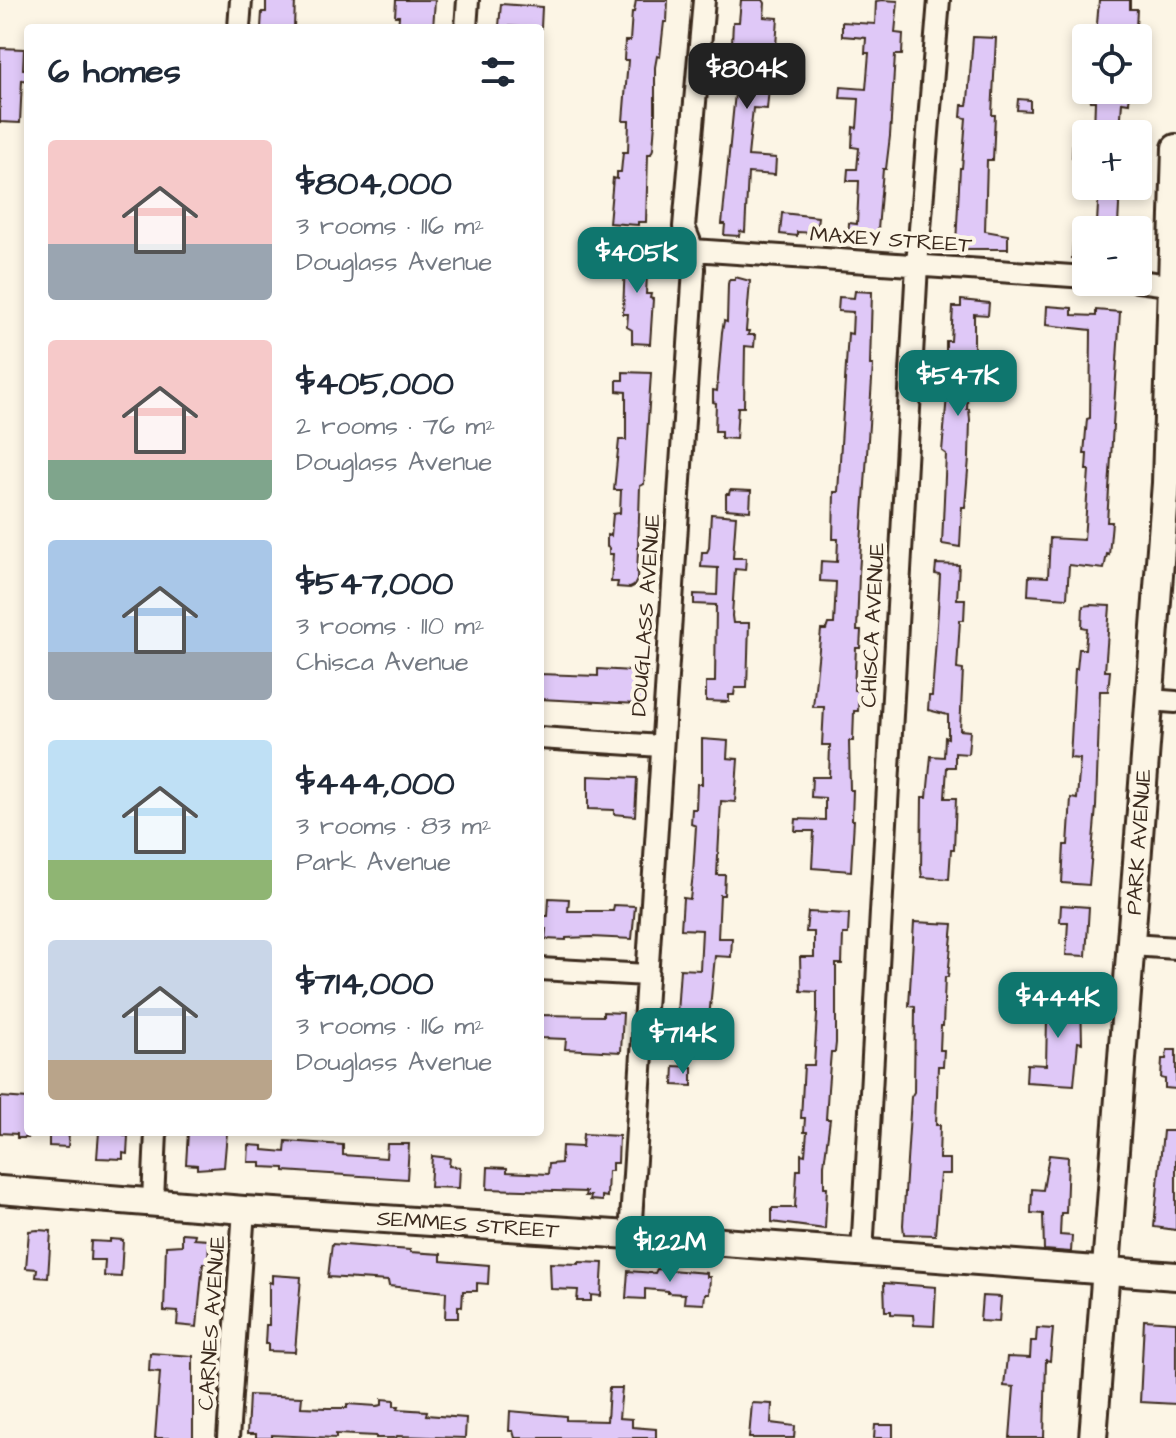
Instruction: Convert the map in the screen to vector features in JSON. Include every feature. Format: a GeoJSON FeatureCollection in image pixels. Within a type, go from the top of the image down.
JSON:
{"type":"FeatureCollection","features":[{"type":"Feature","properties":{"kind":"main road","name":"PARK AVENUE"},"geometry":{"type":"LineString","coordinates":[[1093,1438],[1149,700],[1171,484],[1176,148]]}},
{"type":"Feature","properties":{"kind":"main road","name":"SEMMES STREET"},"geometry":{"type":"LineString","coordinates":[[0,1190],[1176,1276]]}},
{"type":"Feature","properties":{"kind":"street"},"geometry":{"type":"LineString","coordinates":[[239,24],[241,0]]}},
{"type":"Feature","properties":{"kind":"street"},"geometry":{"type":"LineString","coordinates":[[466,24],[468,0]]}},
{"type":"Feature","properties":{"kind":"street","name":"DOUGLASS AVENUE"},"geometry":{"type":"LineString","coordinates":[[630,1235],[694,269],[693,250],[684,227],[704,0]]}},
{"type":"Feature","properties":{"kind":"street","name":"CHISCA AVENUE"},"geometry":{"type":"LineString","coordinates":[[862,1254],[917,265],[939,0]]}},
{"type":"Feature","properties":{"kind":"street","name":"MAXEY STREET"},"geometry":{"type":"LineString","coordinates":[[693,250],[1072,276]]}},
{"type":"Feature","properties":{"kind":"street"},"geometry":{"type":"LineString","coordinates":[[1152,283],[1175,286]]}},
{"type":"Feature","properties":{"kind":"street"},"geometry":{"type":"LineString","coordinates":[[1149,700],[1176,702]]}},
{"type":"Feature","properties":{"kind":"street"},"geometry":{"type":"LineString","coordinates":[[544,738],[661,746]]}},
{"type":"Feature","properties":{"kind":"street"},"geometry":{"type":"LineString","coordinates":[[1132,945],[1176,948]]}},
{"type":"Feature","properties":{"kind":"street"},"geometry":{"type":"LineString","coordinates":[[544,969],[647,975]]}},
{"type":"Feature","properties":{"kind":"street"},"geometry":{"type":"LineString","coordinates":[[153,1201],[156,1136]]}},
{"type":"Feature","properties":{"kind":"street","name":"CARNES AVENUE"},"geometry":{"type":"LineString","coordinates":[[228,1438],[244,1210]]}},
{"type":"Feature","properties":{"kind":"building"},"geometry":{"type":"Polygon","coordinates":[[[266,0],[295,0],[294,24],[261,24],[262,12],[266,12],[266,0]]]}},
{"type":"Feature","properties":{"kind":"building"},"geometry":{"type":"Polygon","coordinates":[[[396,0],[435,0],[433,24],[398,24],[399,16],[395,16],[396,0]]]}},
{"type":"Feature","properties":{"kind":"building"},"geometry":{"type":"Polygon","coordinates":[[[636,0],[668,0],[667,22],[664,22],[660,57],[657,56],[655,67],[655,122],[653,149],[648,154],[646,222],[638,222],[638,225],[609,223],[613,178],[617,179],[617,172],[621,172],[623,152],[628,152],[629,121],[623,121],[628,60],[624,60],[625,41],[630,41],[636,0]]]}},
{"type":"Feature","properties":{"kind":"building"},"geometry":{"type":"Polygon","coordinates":[[[741,0],[763,0],[764,17],[778,18],[776,46],[760,45],[755,87],[769,88],[767,109],[753,108],[748,156],[776,158],[775,175],[748,173],[745,232],[740,231],[739,236],[724,235],[725,224],[722,224],[738,63],[734,63],[733,22],[739,22],[741,0]]]}},
{"type":"Feature","properties":{"kind":"building"},"geometry":{"type":"Polygon","coordinates":[[[1099,0],[1130,0],[1130,9],[1137,9],[1136,24],[1097,24],[1099,0]]]}},
{"type":"Feature","properties":{"kind":"building"},"geometry":{"type":"Polygon","coordinates":[[[876,1],[898,1],[895,33],[903,34],[902,55],[895,55],[890,136],[886,169],[883,169],[877,242],[848,241],[849,223],[857,224],[859,181],[847,181],[848,169],[857,169],[859,148],[852,147],[859,99],[840,98],[841,87],[866,89],[869,53],[865,53],[866,38],[842,36],[842,22],[875,24],[876,1]]]}},
{"type":"Feature","properties":{"kind":"building"},"geometry":{"type":"Polygon","coordinates":[[[501,4],[542,7],[541,24],[499,24],[501,4]]]}},
{"type":"Feature","properties":{"kind":"building"},"geometry":{"type":"Polygon","coordinates":[[[973,37],[996,38],[993,160],[987,160],[985,231],[1008,235],[1008,249],[958,249],[956,243],[966,118],[961,117],[962,105],[967,105],[968,100],[973,37]]]}},
{"type":"Feature","properties":{"kind":"building"},"geometry":{"type":"Polygon","coordinates":[[[0,48],[24,49],[20,123],[0,122],[0,48]]]}},
{"type":"Feature","properties":{"kind":"building"},"geometry":{"type":"Polygon","coordinates":[[[1018,99],[1030,100],[1030,111],[1017,110],[1018,99]]]}},
{"type":"Feature","properties":{"kind":"building"},"geometry":{"type":"Polygon","coordinates":[[[1095,104],[1122,104],[1121,120],[1094,120],[1095,104]]]}},
{"type":"Feature","properties":{"kind":"building"},"geometry":{"type":"Polygon","coordinates":[[[1098,200],[1119,200],[1118,216],[1097,216],[1098,200]]]}},
{"type":"Feature","properties":{"kind":"building"},"geometry":{"type":"Polygon","coordinates":[[[782,213],[818,217],[816,233],[797,232],[797,236],[780,234],[782,213]]]}},
{"type":"Feature","properties":{"kind":"building"},"geometry":{"type":"Polygon","coordinates":[[[619,249],[645,250],[644,256],[648,256],[646,294],[651,294],[650,298],[653,299],[650,344],[632,343],[632,330],[627,327],[628,314],[623,314],[625,260],[618,260],[619,249]]]}},
{"type":"Feature","properties":{"kind":"building"},"geometry":{"type":"Polygon","coordinates":[[[735,277],[750,281],[746,331],[749,331],[748,335],[755,335],[754,347],[745,346],[744,407],[738,407],[736,439],[721,438],[721,431],[715,431],[716,403],[713,402],[713,390],[717,391],[722,332],[724,321],[727,322],[728,284],[735,277]]]}},
{"type":"Feature","properties":{"kind":"building"},"geometry":{"type":"Polygon","coordinates":[[[855,291],[872,292],[870,365],[873,365],[859,574],[857,631],[861,631],[860,648],[856,648],[854,690],[859,691],[858,711],[854,711],[853,741],[849,741],[854,820],[851,871],[812,868],[814,831],[795,831],[796,819],[825,820],[825,798],[811,797],[812,777],[829,777],[830,745],[822,745],[824,707],[813,707],[821,630],[826,630],[828,624],[834,624],[836,582],[820,581],[821,561],[837,562],[838,539],[833,539],[834,492],[838,492],[848,333],[852,334],[853,312],[838,311],[839,297],[854,298],[855,291]]]}},
{"type":"Feature","properties":{"kind":"building"},"geometry":{"type":"Polygon","coordinates":[[[961,300],[989,303],[988,315],[974,314],[974,358],[969,358],[967,409],[970,420],[969,458],[960,547],[942,544],[946,454],[942,451],[950,352],[946,352],[946,341],[951,341],[953,307],[961,307],[961,300]]]}},
{"type":"Feature","properties":{"kind":"building"},"geometry":{"type":"Polygon","coordinates":[[[1047,306],[1072,308],[1072,315],[1096,316],[1096,310],[1120,312],[1107,522],[1112,522],[1109,555],[1104,569],[1069,565],[1067,598],[1028,595],[1029,576],[1048,577],[1050,538],[1084,540],[1089,470],[1086,470],[1087,454],[1084,454],[1087,419],[1090,418],[1091,330],[1046,325],[1047,306]]]}},
{"type":"Feature","properties":{"kind":"building"},"geometry":{"type":"Polygon","coordinates":[[[623,372],[651,373],[644,484],[640,486],[637,580],[630,588],[617,587],[618,582],[611,582],[613,554],[609,554],[607,547],[613,514],[620,513],[621,490],[614,490],[619,440],[626,440],[626,392],[617,391],[617,380],[623,380],[623,372]]]}},
{"type":"Feature","properties":{"kind":"building"},"geometry":{"type":"Polygon","coordinates":[[[730,490],[751,491],[750,511],[726,509],[726,494],[730,490]]]}},
{"type":"Feature","properties":{"kind":"building"},"geometry":{"type":"Polygon","coordinates":[[[711,514],[736,516],[733,558],[746,558],[745,570],[735,569],[732,616],[733,623],[749,623],[747,688],[735,688],[734,695],[729,695],[729,702],[706,701],[706,682],[715,682],[716,605],[694,604],[694,594],[717,595],[718,568],[701,567],[702,552],[707,552],[709,548],[711,514]]]}},
{"type":"Feature","properties":{"kind":"building"},"geometry":{"type":"Polygon","coordinates":[[[936,564],[959,565],[957,599],[965,599],[964,620],[960,620],[957,669],[963,670],[960,730],[970,731],[968,754],[955,753],[955,767],[947,767],[945,798],[956,798],[949,879],[922,877],[921,869],[922,797],[927,797],[931,756],[944,757],[945,737],[948,738],[948,715],[928,710],[929,696],[932,696],[940,575],[935,574],[936,564]]]}},
{"type":"Feature","properties":{"kind":"building"},"geometry":{"type":"Polygon","coordinates":[[[1083,606],[1110,606],[1105,671],[1110,671],[1108,691],[1100,691],[1096,807],[1089,885],[1062,883],[1064,845],[1068,845],[1071,798],[1077,799],[1080,759],[1070,758],[1075,669],[1079,649],[1085,649],[1087,628],[1082,627],[1083,606]]]}},
{"type":"Feature","properties":{"kind":"building"},"geometry":{"type":"Polygon","coordinates":[[[598,669],[649,672],[645,702],[544,699],[544,674],[598,676],[598,669]]]}},
{"type":"Feature","properties":{"kind":"building"},"geometry":{"type":"Polygon","coordinates":[[[702,739],[728,741],[727,758],[738,759],[735,802],[721,801],[717,875],[725,875],[724,895],[720,895],[718,938],[732,938],[731,957],[715,956],[708,1029],[676,1028],[680,969],[700,970],[702,930],[681,929],[683,898],[690,899],[693,874],[696,826],[691,824],[692,809],[696,809],[697,784],[702,784],[702,739]]]}},
{"type":"Feature","properties":{"kind":"building"},"geometry":{"type":"Polygon","coordinates":[[[588,776],[637,778],[635,816],[614,814],[614,810],[588,809],[588,776]]]}},
{"type":"Feature","properties":{"kind":"building"},"geometry":{"type":"Polygon","coordinates":[[[549,898],[569,899],[568,911],[613,911],[614,905],[635,906],[632,939],[545,939],[544,916],[548,916],[549,898]]]}},
{"type":"Feature","properties":{"kind":"building"},"geometry":{"type":"Polygon","coordinates":[[[1061,905],[1089,907],[1086,956],[1066,955],[1068,922],[1060,922],[1061,905]]]}},
{"type":"Feature","properties":{"kind":"building"},"geometry":{"type":"Polygon","coordinates":[[[808,912],[849,914],[848,934],[843,934],[842,964],[836,964],[836,1043],[835,1052],[831,1052],[826,1119],[830,1119],[824,1165],[824,1187],[827,1187],[825,1229],[772,1222],[772,1208],[795,1208],[797,1170],[801,1170],[801,1154],[805,1155],[807,1132],[804,1132],[805,1118],[801,1118],[804,1065],[814,1065],[817,1015],[817,992],[801,991],[800,957],[814,957],[814,932],[806,932],[808,912]]]}},
{"type":"Feature","properties":{"kind":"building"},"geometry":{"type":"Polygon","coordinates":[[[914,922],[953,924],[948,977],[945,977],[940,1050],[944,1050],[943,1066],[938,1066],[936,1125],[940,1125],[939,1159],[950,1159],[950,1174],[940,1174],[935,1235],[904,1234],[903,1225],[911,1097],[914,1092],[915,1007],[909,1006],[914,922]]]}},
{"type":"Feature","properties":{"kind":"building"},"geometry":{"type":"Polygon","coordinates":[[[1033,996],[1081,998],[1082,1043],[1078,1042],[1074,1085],[1026,1082],[1027,1064],[1046,1065],[1047,1019],[1032,1018],[1033,996]]]}},
{"type":"Feature","properties":{"kind":"building"},"geometry":{"type":"Polygon","coordinates":[[[603,1012],[623,1013],[621,1052],[565,1049],[566,1039],[544,1038],[544,1015],[603,1016],[603,1012]]]}},
{"type":"Feature","properties":{"kind":"building"},"geometry":{"type":"Polygon","coordinates":[[[702,1035],[727,1036],[726,1055],[701,1054],[702,1035]]]}},
{"type":"Feature","properties":{"kind":"building"},"geometry":{"type":"Polygon","coordinates":[[[1167,1050],[1176,1050],[1176,1089],[1165,1088],[1165,1079],[1161,1078],[1162,1059],[1166,1059],[1167,1050]]]}},
{"type":"Feature","properties":{"kind":"building"},"geometry":{"type":"Polygon","coordinates":[[[674,1066],[692,1067],[692,1086],[673,1085],[674,1066]]]}},
{"type":"Feature","properties":{"kind":"building"},"geometry":{"type":"Polygon","coordinates":[[[0,1097],[24,1099],[24,1136],[28,1138],[0,1133],[0,1097]]]}},
{"type":"Feature","properties":{"kind":"building"},"geometry":{"type":"Polygon","coordinates":[[[1163,1131],[1176,1131],[1176,1230],[1154,1227],[1163,1131]]]}},
{"type":"Feature","properties":{"kind":"building"},"geometry":{"type":"Polygon","coordinates":[[[583,1134],[619,1136],[618,1163],[612,1163],[612,1171],[608,1171],[607,1197],[602,1196],[602,1201],[590,1200],[591,1196],[585,1196],[586,1192],[487,1189],[488,1167],[507,1168],[507,1172],[548,1174],[549,1164],[561,1163],[562,1146],[582,1147],[583,1134]]]}},
{"type":"Feature","properties":{"kind":"building"},"geometry":{"type":"Polygon","coordinates":[[[49,1136],[69,1136],[68,1147],[49,1146],[49,1136]]]}},
{"type":"Feature","properties":{"kind":"building"},"geometry":{"type":"Polygon","coordinates":[[[99,1136],[128,1136],[127,1154],[123,1153],[123,1159],[97,1158],[99,1136]]]}},
{"type":"Feature","properties":{"kind":"building"},"geometry":{"type":"Polygon","coordinates":[[[188,1136],[227,1136],[224,1167],[197,1169],[197,1165],[186,1164],[188,1136]]]}},
{"type":"Feature","properties":{"kind":"building"},"geometry":{"type":"Polygon","coordinates":[[[286,1141],[343,1145],[343,1155],[386,1158],[387,1144],[409,1144],[407,1179],[284,1171],[284,1168],[261,1167],[261,1162],[248,1162],[249,1145],[285,1152],[286,1141]]]}},
{"type":"Feature","properties":{"kind":"building"},"geometry":{"type":"Polygon","coordinates":[[[1049,1155],[1068,1157],[1066,1213],[1061,1213],[1060,1235],[1072,1236],[1071,1252],[1044,1250],[1043,1214],[1031,1213],[1032,1189],[1043,1190],[1049,1155]]]}},
{"type":"Feature","properties":{"kind":"building"},"geometry":{"type":"Polygon","coordinates":[[[432,1156],[450,1158],[449,1166],[460,1167],[459,1188],[430,1187],[432,1156]]]}},
{"type":"Feature","properties":{"kind":"building"},"geometry":{"type":"Polygon","coordinates":[[[29,1231],[51,1231],[48,1278],[36,1277],[37,1269],[26,1268],[29,1231]]]}},
{"type":"Feature","properties":{"kind":"building"},"geometry":{"type":"Polygon","coordinates":[[[182,1233],[195,1234],[194,1239],[209,1240],[208,1263],[203,1263],[197,1327],[177,1325],[178,1312],[164,1311],[166,1246],[182,1245],[182,1233]]]}},
{"type":"Feature","properties":{"kind":"building"},"geometry":{"type":"Polygon","coordinates":[[[110,1239],[123,1240],[121,1277],[104,1276],[105,1260],[90,1260],[91,1241],[110,1242],[110,1239]]]}},
{"type":"Feature","properties":{"kind":"building"},"geometry":{"type":"Polygon","coordinates":[[[332,1244],[441,1254],[441,1261],[489,1265],[488,1284],[477,1283],[477,1291],[463,1291],[458,1318],[445,1318],[446,1292],[389,1286],[388,1281],[328,1277],[332,1244]]]}},
{"type":"Feature","properties":{"kind":"building"},"geometry":{"type":"Polygon","coordinates":[[[550,1263],[603,1263],[601,1296],[591,1295],[591,1301],[577,1301],[578,1290],[551,1289],[550,1263]]]}},
{"type":"Feature","properties":{"kind":"building"},"geometry":{"type":"Polygon","coordinates":[[[657,1269],[707,1273],[710,1277],[709,1294],[705,1294],[704,1304],[684,1303],[685,1294],[645,1289],[645,1299],[626,1298],[628,1271],[655,1273],[657,1269]]]}},
{"type":"Feature","properties":{"kind":"building"},"geometry":{"type":"Polygon","coordinates":[[[272,1275],[301,1277],[295,1352],[268,1351],[268,1344],[265,1344],[272,1275]]]}},
{"type":"Feature","properties":{"kind":"building"},"geometry":{"type":"Polygon","coordinates":[[[884,1283],[936,1287],[934,1326],[914,1325],[913,1315],[885,1311],[884,1283]]]}},
{"type":"Feature","properties":{"kind":"building"},"geometry":{"type":"Polygon","coordinates":[[[982,1296],[1001,1297],[999,1322],[980,1321],[982,1296]]]}},
{"type":"Feature","properties":{"kind":"building"},"geometry":{"type":"Polygon","coordinates":[[[1144,1320],[1176,1322],[1176,1404],[1140,1402],[1144,1320]]]}},
{"type":"Feature","properties":{"kind":"building"},"geometry":{"type":"Polygon","coordinates":[[[1037,1328],[1053,1329],[1050,1361],[1046,1360],[1044,1438],[1010,1438],[1014,1387],[1004,1386],[1007,1357],[1030,1358],[1031,1341],[1036,1341],[1037,1328]]]}},
{"type":"Feature","properties":{"kind":"building"},"geometry":{"type":"Polygon","coordinates":[[[150,1353],[193,1356],[193,1438],[155,1438],[160,1372],[149,1371],[150,1353]]]}},
{"type":"Feature","properties":{"kind":"building"},"geometry":{"type":"Polygon","coordinates":[[[609,1388],[622,1388],[619,1418],[632,1419],[632,1427],[656,1429],[656,1438],[515,1438],[513,1431],[509,1431],[510,1411],[566,1416],[566,1420],[607,1421],[609,1388]]]}},
{"type":"Feature","properties":{"kind":"building"},"geometry":{"type":"Polygon","coordinates":[[[249,1395],[302,1397],[301,1407],[328,1408],[347,1408],[347,1404],[377,1406],[382,1405],[382,1399],[394,1400],[394,1406],[399,1406],[398,1409],[466,1418],[465,1438],[376,1438],[336,1434],[336,1438],[272,1435],[272,1438],[256,1438],[256,1434],[247,1434],[249,1395]]]}},
{"type":"Feature","properties":{"kind":"building"},"geometry":{"type":"Polygon","coordinates":[[[752,1403],[772,1404],[771,1423],[795,1426],[794,1438],[749,1438],[752,1403]]]}},
{"type":"Feature","properties":{"kind":"building"},"geometry":{"type":"Polygon","coordinates":[[[875,1425],[893,1425],[893,1438],[874,1438],[875,1425]]]}}]}
